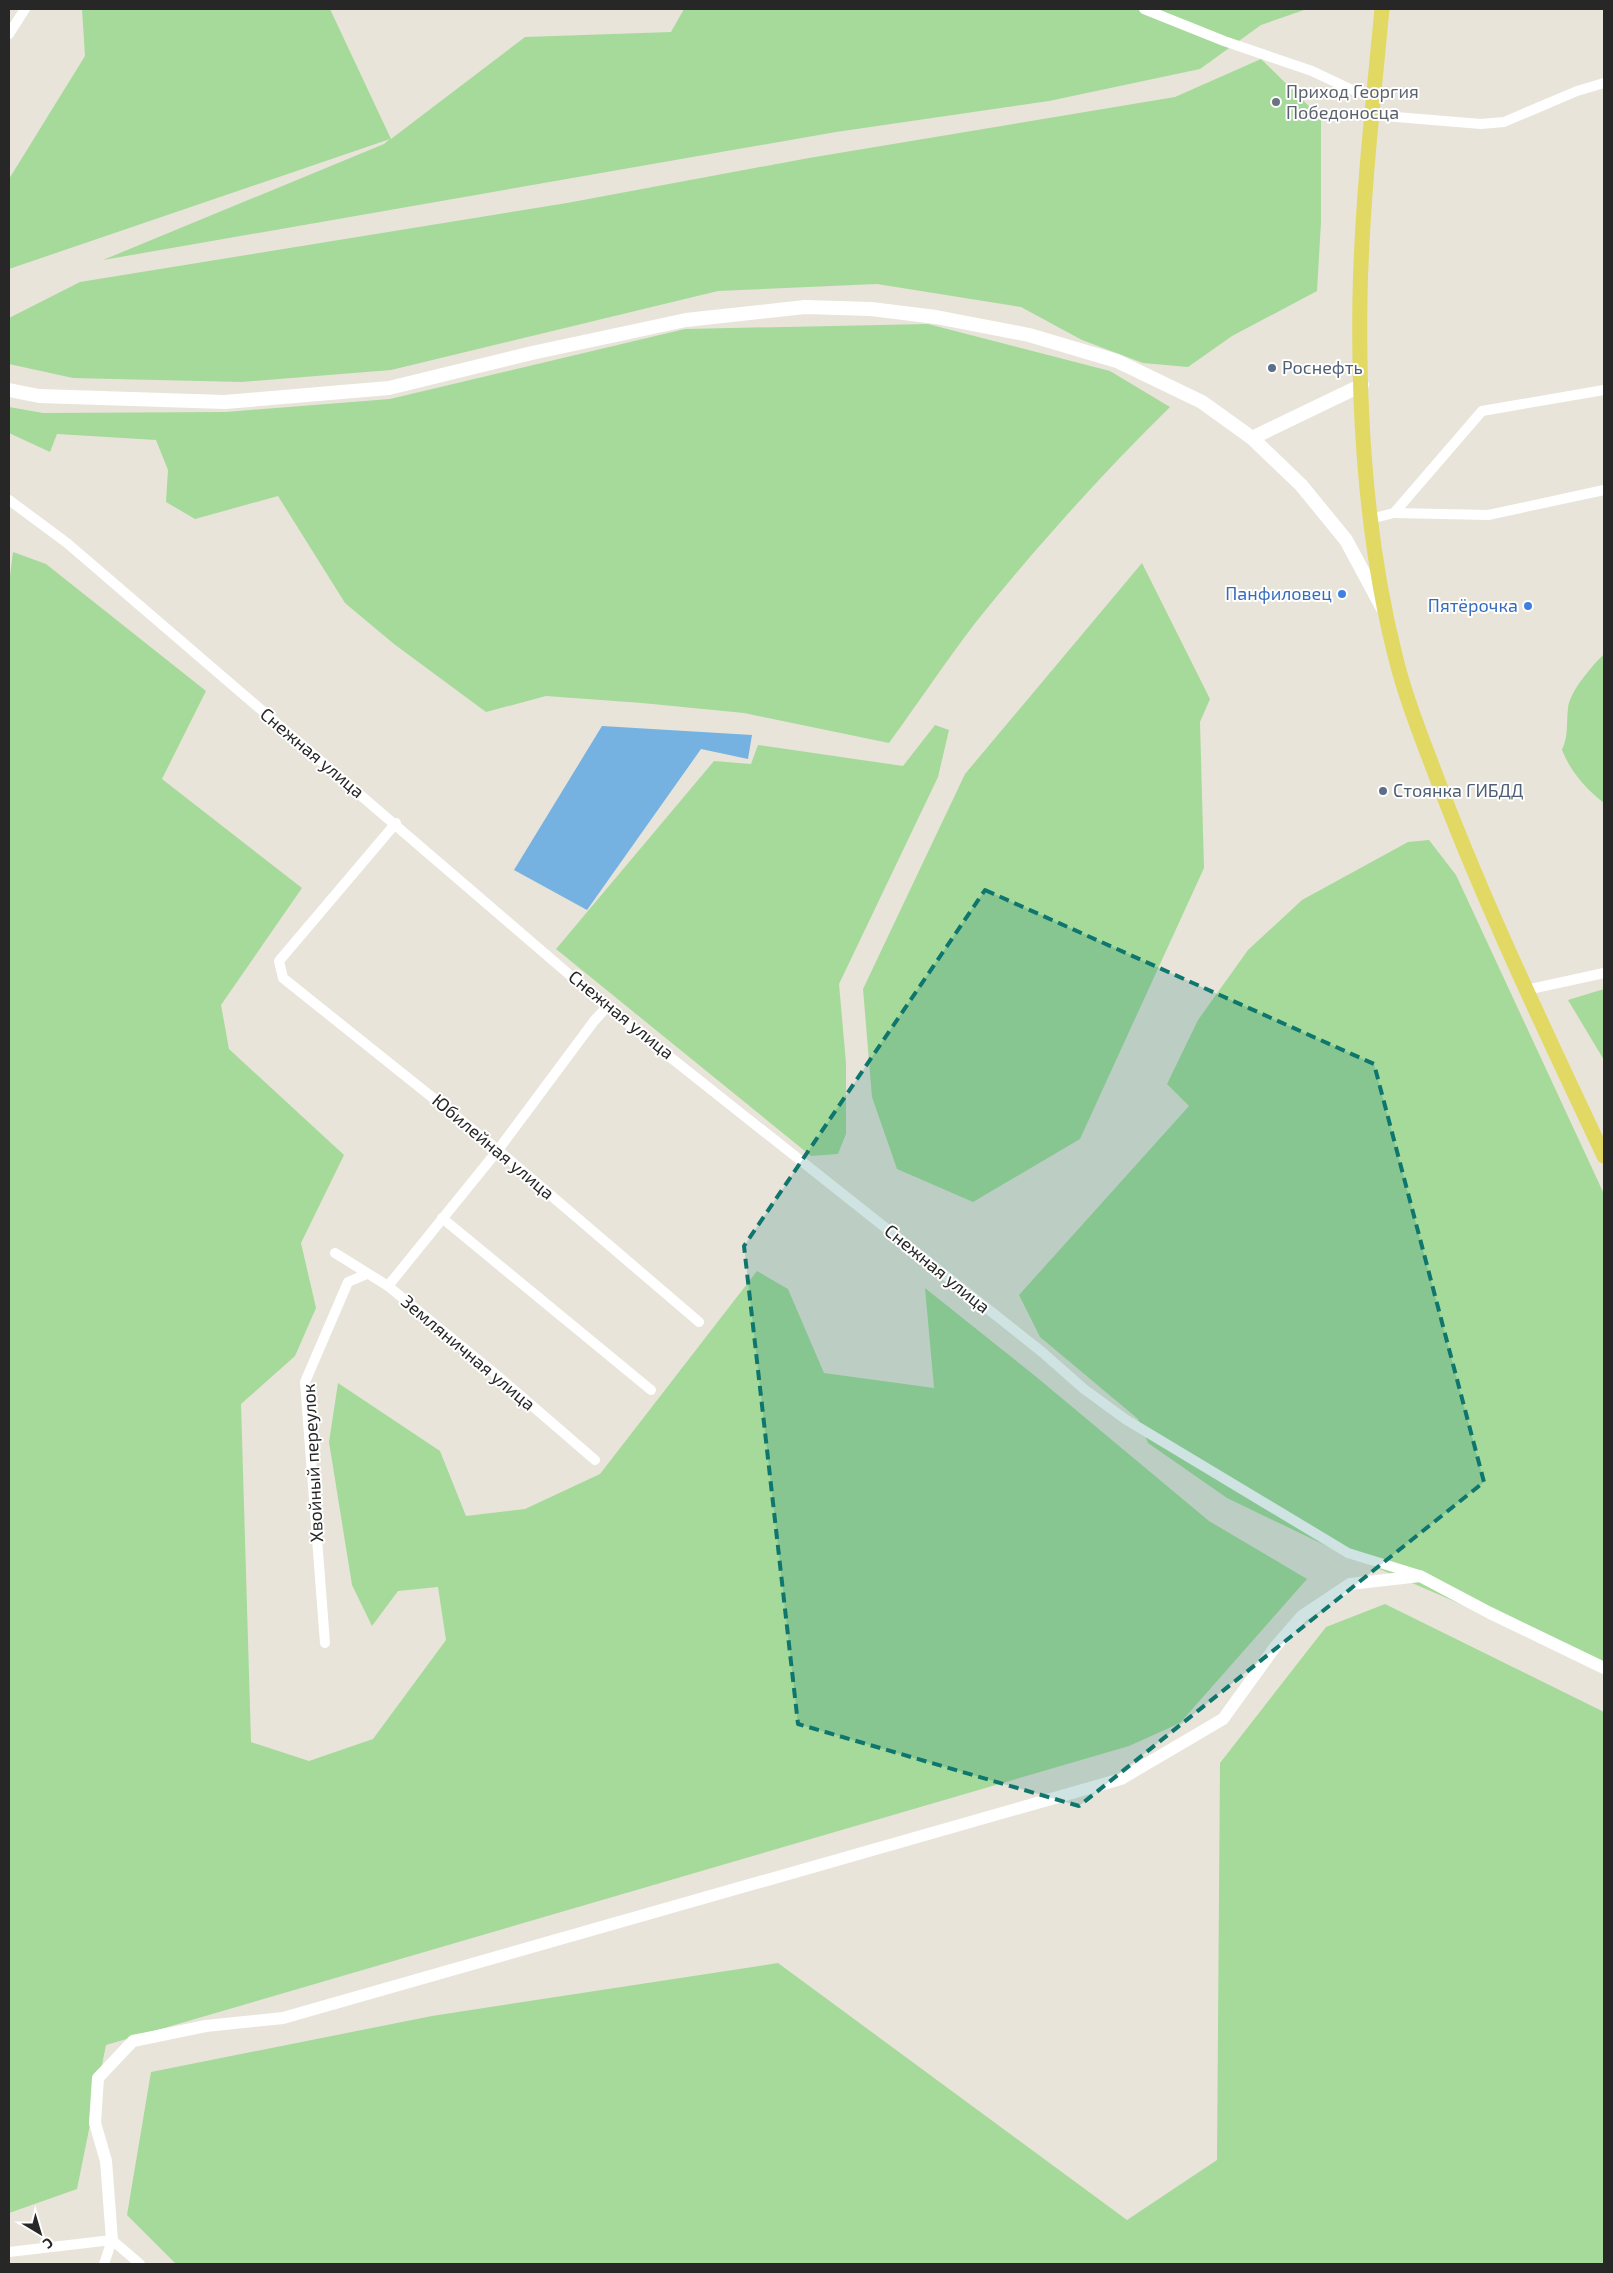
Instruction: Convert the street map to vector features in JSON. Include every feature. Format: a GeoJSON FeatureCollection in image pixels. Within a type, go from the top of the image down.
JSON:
{"type":"FeatureCollection","features":[{"type":"Feature","properties":{"kind":"main road"},"geometry":{"type":"LineString","coordinates":[[1382,9],[1372,115],[1360,292],[1362,385],[1370,519],[1386,614],[1397,661],[1413,715],[1459,834],[1526,990],[1604,1156]]}},
{"type":"Feature","properties":{"kind":"main road"},"geometry":{"type":"LineString","coordinates":[[9,390],[39,396],[226,402],[389,388],[532,353],[686,320],[805,307],[862,309],[936,317],[1028,335],[1117,361],[1202,402],[1252,438],[1302,485],[1346,540],[1386,614]]}},
{"type":"Feature","properties":{"kind":"main road"},"geometry":{"type":"LineString","coordinates":[[1252,438],[1362,385]]}},
{"type":"Feature","properties":{"kind":"street"},"geometry":{"type":"LineString","coordinates":[[9,34],[25,9]]}},
{"type":"Feature","properties":{"kind":"street"},"geometry":{"type":"LineString","coordinates":[[1144,9],[1224,41],[1312,71],[1350,89],[1374,97]]}},
{"type":"Feature","properties":{"kind":"street"},"geometry":{"type":"LineString","coordinates":[[1372,115],[1481,124],[1504,122],[1577,91],[1604,83]]}},
{"type":"Feature","properties":{"kind":"street"},"geometry":{"type":"LineString","coordinates":[[1394,513],[1482,411],[1604,390]]}},
{"type":"Feature","properties":{"kind":"street"},"geometry":{"type":"LineString","coordinates":[[1370,519],[1394,513],[1488,515],[1604,490]]}},
{"type":"Feature","properties":{"kind":"street","name":"Снежная улица"},"geometry":{"type":"LineString","coordinates":[[9,500],[67,543],[608,1007],[1042,1352],[1084,1389],[1125,1419],[1348,1553],[1420,1576]]}},
{"type":"Feature","properties":{"kind":"street","name":"Юбилейная улица"},"geometry":{"type":"LineString","coordinates":[[396,824],[280,961],[283,978],[498,1150],[699,1322]]}},
{"type":"Feature","properties":{"kind":"street"},"geometry":{"type":"LineString","coordinates":[[1526,990],[1604,973]]}},
{"type":"Feature","properties":{"kind":"street"},"geometry":{"type":"LineString","coordinates":[[388,1286],[498,1150],[594,1021],[608,1007]]}},
{"type":"Feature","properties":{"kind":"street"},"geometry":{"type":"LineString","coordinates":[[442,1218],[651,1390]]}},
{"type":"Feature","properties":{"kind":"street","name":"Земляничная улица"},"geometry":{"type":"LineString","coordinates":[[336,1252],[388,1286],[595,1460]]}},
{"type":"Feature","properties":{"kind":"street","name":"Хвойный переулок"},"geometry":{"type":"LineString","coordinates":[[325,1643],[305,1382],[348,1282],[367,1274]]}},
{"type":"Feature","properties":{"kind":"street"},"geometry":{"type":"LineString","coordinates":[[104,2264],[112,2240],[106,2161],[95,2123],[98,2078],[133,2041],[206,2026],[282,2018],[1120,1779],[1223,1719],[1275,1648],[1302,1616],[1350,1584],[1420,1576],[1490,1613],[1604,1668]]}},
{"type":"Feature","properties":{"kind":"street"},"geometry":{"type":"LineString","coordinates":[[9,2252],[112,2240],[140,2264]]}},
{"type":"Feature","properties":{"kind":"highlighted area"},"geometry":{"type":"Polygon","coordinates":[[[985,890],[1374,1064],[1484,1482],[1079,1806],[798,1724],[744,1246],[985,890]]]}},
{"type":"Feature","properties":{"kind":"green space"},"geometry":{"type":"Polygon","coordinates":[[[82,9],[330,9],[391,139],[525,37],[671,32],[684,9],[1307,9],[1261,25],[1200,69],[1049,101],[836,132],[103,260],[384,144],[390,139],[9,269],[9,179],[85,56],[82,9]]]}},
{"type":"Feature","properties":{"kind":"green space"},"geometry":{"type":"Polygon","coordinates":[[[1261,59],[1321,118],[1321,222],[1317,291],[1232,336],[1188,367],[1143,363],[1082,340],[1021,307],[877,284],[718,291],[391,370],[242,382],[73,378],[9,364],[9,318],[80,282],[567,203],[809,158],[1175,97],[1261,59]]]}},
{"type":"Feature","properties":{"kind":"green space"},"geometry":{"type":"Polygon","coordinates":[[[928,324],[1110,371],[1170,407],[1094,485],[999,594],[976,622],[889,743],[744,713],[642,703],[546,696],[486,712],[394,644],[345,603],[278,496],[195,519],[166,502],[168,470],[156,440],[57,434],[50,452],[9,433],[9,407],[43,413],[226,412],[390,399],[685,329],[928,324]]]}},
{"type":"Feature","properties":{"kind":"green space"},"geometry":{"type":"Polygon","coordinates":[[[13,552],[46,564],[206,691],[162,779],[302,888],[221,1005],[229,1049],[344,1155],[301,1243],[316,1308],[295,1356],[241,1404],[251,1742],[309,1761],[373,1739],[446,1640],[438,1587],[398,1591],[372,1626],[352,1585],[329,1442],[338,1383],[440,1451],[466,1516],[525,1509],[600,1474],[757,1271],[788,1289],[824,1373],[934,1388],[925,1288],[1034,1375],[1209,1521],[1307,1579],[1180,1723],[1129,1746],[106,2045],[77,2189],[9,2213],[9,583],[13,552]]]}},
{"type":"Feature","properties":{"kind":"green space"},"geometry":{"type":"Polygon","coordinates":[[[1142,563],[1210,699],[1200,722],[1204,868],[1080,1139],[973,1202],[897,1169],[872,1097],[863,989],[965,774],[1142,563]]]}},
{"type":"Feature","properties":{"kind":"green space"},"geometry":{"type":"Polygon","coordinates":[[[1604,654],[1604,803],[1579,779],[1562,750],[1566,734],[1568,708],[1573,694],[1588,672],[1604,654]]]}},
{"type":"Feature","properties":{"kind":"green space"},"geometry":{"type":"Polygon","coordinates":[[[935,725],[949,730],[938,777],[839,984],[846,1063],[846,1134],[838,1154],[811,1156],[556,949],[714,761],[751,764],[758,745],[903,766],[935,725]]]}},
{"type":"Feature","properties":{"kind":"green space"},"geometry":{"type":"Polygon","coordinates":[[[1429,840],[1456,875],[1604,1194],[1604,1666],[1331,1548],[1227,1498],[1148,1443],[1138,1419],[1040,1337],[1019,1295],[1189,1106],[1167,1084],[1198,1020],[1248,950],[1302,900],[1408,842],[1429,840]]]}},
{"type":"Feature","properties":{"kind":"green space"},"geometry":{"type":"Polygon","coordinates":[[[1604,989],[1604,1060],[1568,1000],[1604,989]]]}},
{"type":"Feature","properties":{"kind":"green space"},"geometry":{"type":"Polygon","coordinates":[[[1385,1604],[1604,1712],[1604,2264],[176,2264],[127,2215],[151,2072],[432,2016],[778,1963],[1127,2220],[1217,2160],[1220,1763],[1326,1627],[1385,1604]]]}},
{"type":"Feature","properties":{"kind":"water"},"geometry":{"type":"Polygon","coordinates":[[[602,726],[752,735],[748,759],[701,749],[587,910],[514,870],[602,726]]]}},
{"type":"Feature","properties":{"kind":"place","name":"Приход Георгия Победоносца"},"geometry":{"type":"Point","coordinates":[1276,102]}},
{"type":"Feature","properties":{"kind":"place","name":"Роснефть"},"geometry":{"type":"Point","coordinates":[1272,368]}},
{"type":"Feature","properties":{"kind":"place","name":"Панфиловец"},"geometry":{"type":"Point","coordinates":[1342,594]}},
{"type":"Feature","properties":{"kind":"place","name":"Пятёрочка"},"geometry":{"type":"Point","coordinates":[1528,606]}},
{"type":"Feature","properties":{"kind":"place","name":"Стоянка ГИБДД"},"geometry":{"type":"Point","coordinates":[1383,791]}}]}
